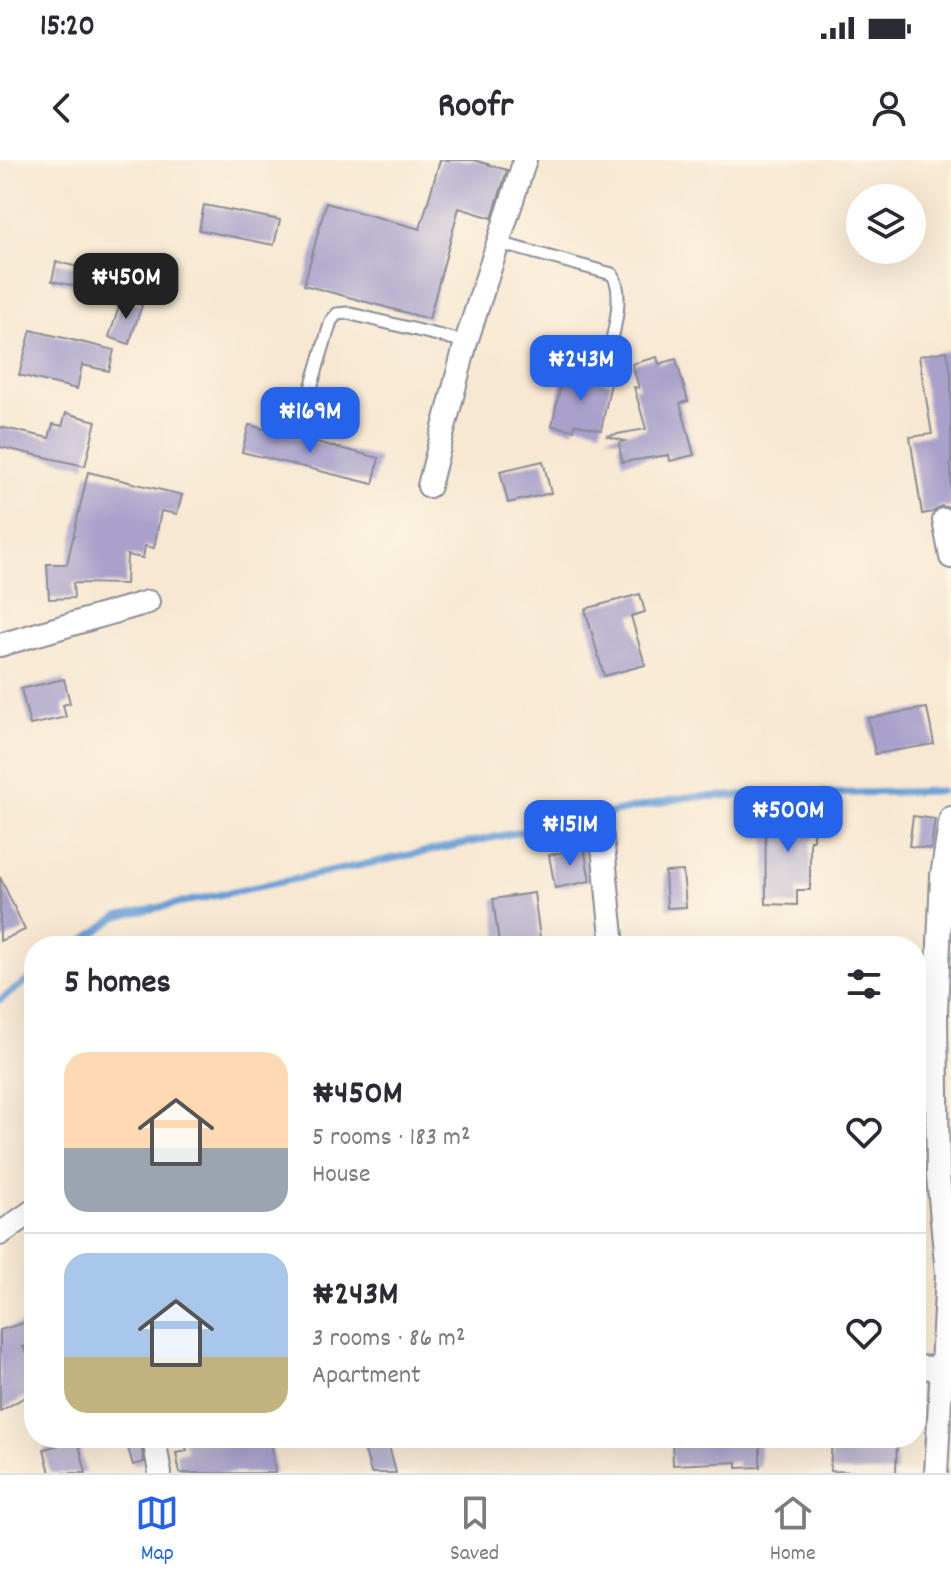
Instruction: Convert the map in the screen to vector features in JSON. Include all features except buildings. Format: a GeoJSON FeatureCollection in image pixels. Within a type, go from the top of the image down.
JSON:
{"type":"FeatureCollection","features":[{"type":"Feature","properties":{"kind":"street"},"geometry":{"type":"LineString","coordinates":[[429,486],[466,342],[525,160]]}},
{"type":"Feature","properties":{"kind":"street"},"geometry":{"type":"LineString","coordinates":[[944,520],[951,557]]}},
{"type":"Feature","properties":{"kind":"street"},"geometry":{"type":"LineString","coordinates":[[0,645],[148,602]]}},
{"type":"Feature","properties":{"kind":"street"},"geometry":{"type":"LineString","coordinates":[[936,1473],[946,1370],[947,1274],[936,1011],[942,876],[951,818]]}},
{"type":"Feature","properties":{"kind":"street"},"geometry":{"type":"LineString","coordinates":[[602,837],[612,936]]}},
{"type":"Feature","properties":{"kind":"street"},"geometry":{"type":"LineString","coordinates":[[0,1234],[24,1217]]}},
{"type":"Feature","properties":{"kind":"street"},"geometry":{"type":"LineString","coordinates":[[926,1368],[946,1370]]}},
{"type":"Feature","properties":{"kind":"street"},"geometry":{"type":"LineString","coordinates":[[156,1448],[160,1473]]}},
{"type":"Feature","properties":{"kind":"lane"},"geometry":{"type":"LineString","coordinates":[[499,243],[612,274],[618,288],[617,310],[605,369]]}},
{"type":"Feature","properties":{"kind":"lane"},"geometry":{"type":"LineString","coordinates":[[299,428],[331,321],[337,314],[347,313],[466,342]]}},
{"type":"Feature","properties":{"kind":"waterway"},"geometry":{"type":"LineString","coordinates":[[90,936],[118,916],[687,797],[941,791]]}},
{"type":"Feature","properties":{"kind":"waterway"},"geometry":{"type":"LineString","coordinates":[[0,1000],[24,983]]}}]}
